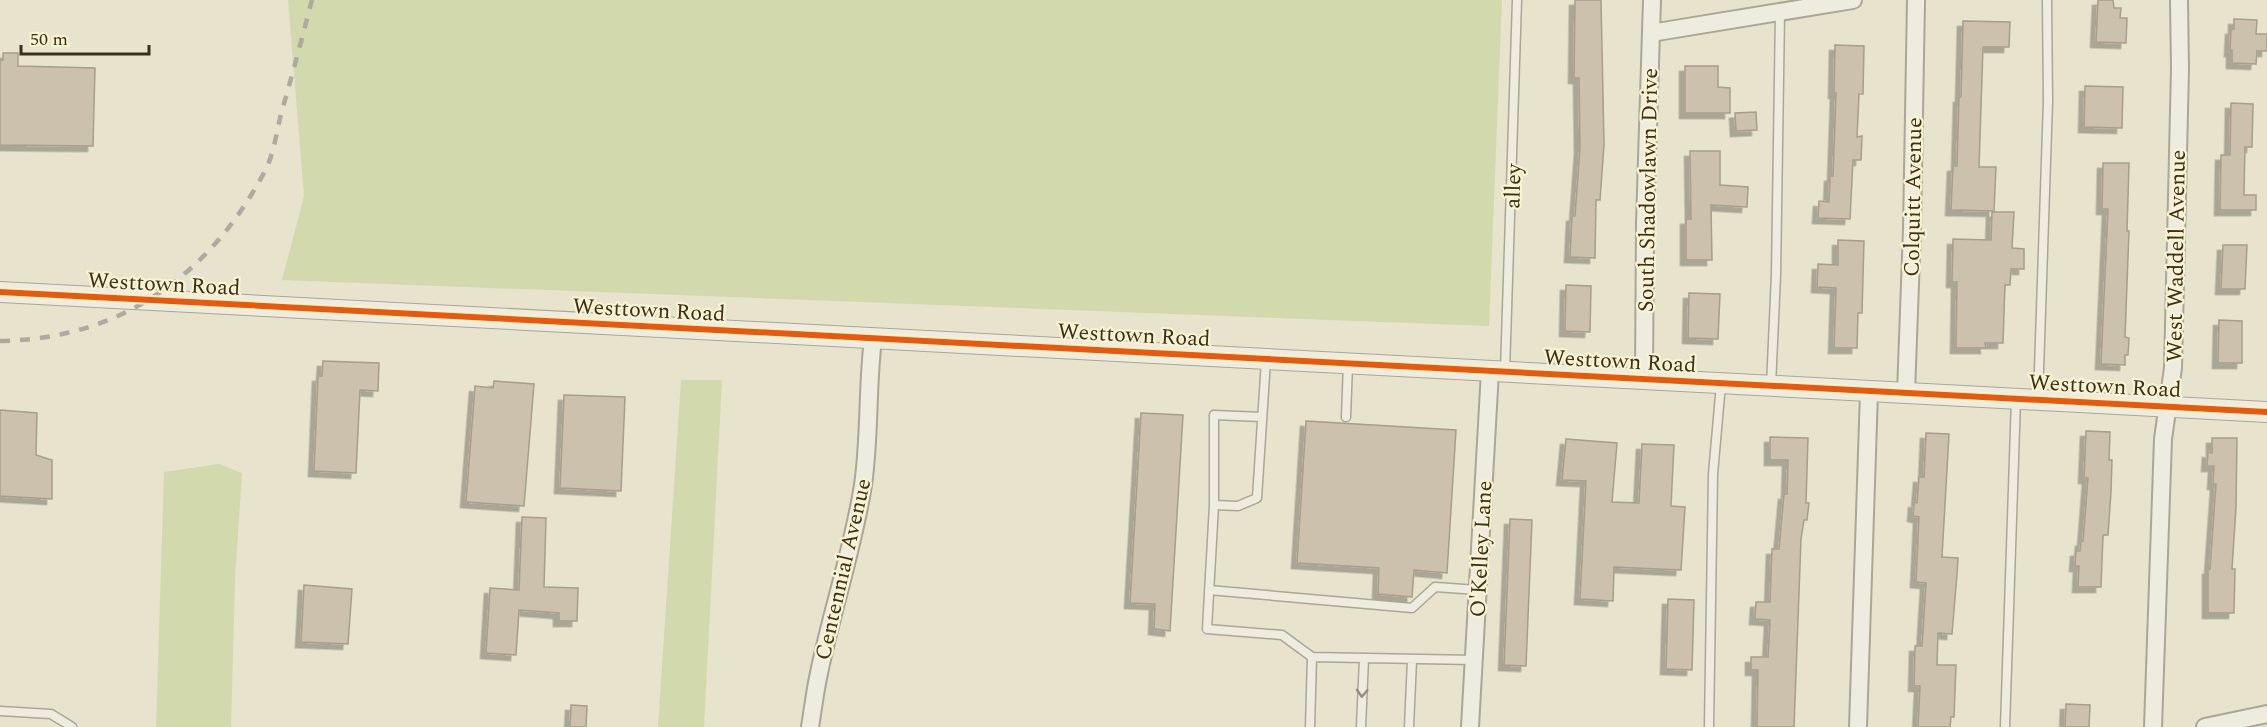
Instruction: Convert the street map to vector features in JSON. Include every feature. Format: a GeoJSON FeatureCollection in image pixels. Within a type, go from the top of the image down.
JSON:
{"type":"FeatureCollection","features":[{"type":"Feature","properties":{"kind":"street","name":"South Shadowlawn Drive"},"geometry":{"type":"LineString","coordinates":[[1644,379],[1645,223],[1652,0]]}},
{"type":"Feature","properties":{"kind":"street"},"geometry":{"type":"LineString","coordinates":[[1651,33],[1853,0]]}},
{"type":"Feature","properties":{"kind":"street","name":"Colquitt Avenue"},"geometry":{"type":"LineString","coordinates":[[1906,393],[1912,229],[1916,0]]}},
{"type":"Feature","properties":{"kind":"street","name":"West Waddell Avenue"},"geometry":{"type":"LineString","coordinates":[[2153,727],[2163,439],[2173,368],[2180,69],[2179,0]]}},
{"type":"Feature","properties":{"kind":"street","name":"Westtown Road"},"geometry":{"type":"LineString","coordinates":[[0,292],[2267,412]]}},
{"type":"Feature","properties":{"kind":"street","name":"Centennial Avenue"},"geometry":{"type":"LineString","coordinates":[[810,727],[819,672],[853,541],[863,483],[873,339]]}},
{"type":"Feature","properties":{"kind":"street","name":"O'Kelley Lane"},"geometry":{"type":"LineString","coordinates":[[1470,727],[1478,590],[1497,371]]}},
{"type":"Feature","properties":{"kind":"street"},"geometry":{"type":"LineString","coordinates":[[1858,727],[1869,392]]}},
{"type":"Feature","properties":{"kind":"street"},"geometry":{"type":"LineString","coordinates":[[2205,727],[2267,714]]}},
{"type":"Feature","properties":{"kind":"lane","name":"alley"},"geometry":{"type":"LineString","coordinates":[[1497,371],[1517,0]]}},
{"type":"Feature","properties":{"kind":"lane"},"geometry":{"type":"LineString","coordinates":[[2038,400],[2048,101],[2047,0]]}},
{"type":"Feature","properties":{"kind":"lane"},"geometry":{"type":"LineString","coordinates":[[1771,386],[1776,274],[1780,12]]}},
{"type":"Feature","properties":{"kind":"lane"},"geometry":{"type":"LineString","coordinates":[[1214,505],[1238,506],[1257,498],[1266,359]]}},
{"type":"Feature","properties":{"kind":"lane"},"geometry":{"type":"LineString","coordinates":[[1346,417],[1348,364]]}},
{"type":"Feature","properties":{"kind":"lane"},"geometry":{"type":"LineString","coordinates":[[1709,727],[1712,486],[1721,384]]}},
{"type":"Feature","properties":{"kind":"lane"},"geometry":{"type":"LineString","coordinates":[[2005,727],[2016,399]]}},
{"type":"Feature","properties":{"kind":"lane"},"geometry":{"type":"LineString","coordinates":[[1262,417],[1214,415],[1214,505],[1207,629],[1282,635],[1312,657],[1474,660]]}},
{"type":"Feature","properties":{"kind":"lane"},"geometry":{"type":"LineString","coordinates":[[1209,590],[1412,608],[1435,587],[1478,590]]}},
{"type":"Feature","properties":{"kind":"lane"},"geometry":{"type":"LineString","coordinates":[[1310,727],[1312,657]]}},
{"type":"Feature","properties":{"kind":"lane"},"geometry":{"type":"LineString","coordinates":[[1361,727],[1364,658]]}},
{"type":"Feature","properties":{"kind":"lane"},"geometry":{"type":"LineString","coordinates":[[1409,727],[1412,660]]}},
{"type":"Feature","properties":{"kind":"lane"},"geometry":{"type":"LineString","coordinates":[[0,711],[51,714],[72,727]]}},
{"type":"Feature","properties":{"kind":"green space"},"geometry":{"type":"Polygon","coordinates":[[[288,0],[1502,0],[1489,326],[282,280],[304,196],[288,0]]]}},
{"type":"Feature","properties":{"kind":"green space"},"geometry":{"type":"Polygon","coordinates":[[[681,380],[722,380],[704,727],[658,727],[681,380]]]}},
{"type":"Feature","properties":{"kind":"green space"},"geometry":{"type":"Polygon","coordinates":[[[219,464],[242,473],[235,579],[231,727],[156,727],[164,472],[219,464]]]}},
{"type":"Feature","properties":{"kind":"building"},"geometry":{"type":"Polygon","coordinates":[[[1575,0],[1601,0],[1604,145],[1600,200],[1596,200],[1595,258],[1570,257],[1580,148],[1579,78],[1574,78],[1575,0]]]}},
{"type":"Feature","properties":{"kind":"building"},"geometry":{"type":"Polygon","coordinates":[[[2098,0],[2113,0],[2114,8],[2121,8],[2120,18],[2127,18],[2126,43],[2096,42],[2098,0]]]}},
{"type":"Feature","properties":{"kind":"building"},"geometry":{"type":"Polygon","coordinates":[[[2234,19],[2257,20],[2256,34],[2267,34],[2267,51],[2257,51],[2256,64],[2232,63],[2231,29],[2234,29],[2234,19]]]}},
{"type":"Feature","properties":{"kind":"building"},"geometry":{"type":"Polygon","coordinates":[[[1963,21],[2010,22],[2009,47],[1983,47],[1979,167],[1996,167],[1994,211],[1951,210],[1953,166],[1957,166],[1963,21]]]}},
{"type":"Feature","properties":{"kind":"building"},"geometry":{"type":"Polygon","coordinates":[[[1835,45],[1864,46],[1863,94],[1859,94],[1857,137],[1862,136],[1861,160],[1853,160],[1850,219],[1818,218],[1819,201],[1829,202],[1830,176],[1833,176],[1835,45]]]}},
{"type":"Feature","properties":{"kind":"building"},"geometry":{"type":"Polygon","coordinates":[[[3,53],[18,53],[18,66],[95,68],[93,146],[0,145],[0,60],[3,60],[3,53]]]}},
{"type":"Feature","properties":{"kind":"building"},"geometry":{"type":"Polygon","coordinates":[[[1685,66],[1718,66],[1718,87],[1730,88],[1730,113],[1685,113],[1685,66]]]}},
{"type":"Feature","properties":{"kind":"building"},"geometry":{"type":"Polygon","coordinates":[[[2085,86],[2123,87],[2122,128],[2084,127],[2085,86]]]}},
{"type":"Feature","properties":{"kind":"building"},"geometry":{"type":"Polygon","coordinates":[[[2231,103],[2253,104],[2252,147],[2245,147],[2244,195],[2256,195],[2256,210],[2220,210],[2221,155],[2230,155],[2231,103]]]}},
{"type":"Feature","properties":{"kind":"building"},"geometry":{"type":"Polygon","coordinates":[[[1756,112],[1757,130],[1736,131],[1735,113],[1756,112]]]}},
{"type":"Feature","properties":{"kind":"building"},"geometry":{"type":"Polygon","coordinates":[[[1690,151],[1720,151],[1720,185],[1748,187],[1747,207],[1711,205],[1712,260],[1686,260],[1686,219],[1691,219],[1690,151]]]}},
{"type":"Feature","properties":{"kind":"building"},"geometry":{"type":"Polygon","coordinates":[[[2103,163],[2129,163],[2125,337],[2129,338],[2125,365],[2101,364],[2108,209],[2102,209],[2103,163]]]}},
{"type":"Feature","properties":{"kind":"building"},"geometry":{"type":"Polygon","coordinates":[[[1992,212],[2014,212],[2012,248],[2024,249],[2024,269],[2011,269],[2010,285],[2005,285],[2003,343],[1985,343],[1986,348],[1956,348],[1957,282],[1952,282],[1953,239],[1991,240],[1992,212]]]}},
{"type":"Feature","properties":{"kind":"building"},"geometry":{"type":"Polygon","coordinates":[[[1838,240],[1864,241],[1862,313],[1858,313],[1857,348],[1834,348],[1836,288],[1817,287],[1818,264],[1838,265],[1838,240]]]}},
{"type":"Feature","properties":{"kind":"building"},"geometry":{"type":"Polygon","coordinates":[[[2223,245],[2247,245],[2245,289],[2221,289],[2223,245]]]}},
{"type":"Feature","properties":{"kind":"building"},"geometry":{"type":"Polygon","coordinates":[[[1566,285],[1591,286],[1590,332],[1565,331],[1566,285]]]}},
{"type":"Feature","properties":{"kind":"building"},"geometry":{"type":"Polygon","coordinates":[[[1689,293],[1720,294],[1718,339],[1688,338],[1689,293]]]}},
{"type":"Feature","properties":{"kind":"building"},"geometry":{"type":"Polygon","coordinates":[[[2219,320],[2242,321],[2242,363],[2218,363],[2219,320]]]}},
{"type":"Feature","properties":{"kind":"building"},"geometry":{"type":"Polygon","coordinates":[[[323,361],[379,363],[378,391],[360,390],[356,473],[314,471],[318,376],[322,376],[323,361]]]}},
{"type":"Feature","properties":{"kind":"building"},"geometry":{"type":"Polygon","coordinates":[[[494,381],[534,384],[524,506],[466,502],[475,386],[493,388],[494,381]]]}},
{"type":"Feature","properties":{"kind":"building"},"geometry":{"type":"Polygon","coordinates":[[[564,395],[625,397],[621,491],[560,488],[564,395]]]}},
{"type":"Feature","properties":{"kind":"building"},"geometry":{"type":"Polygon","coordinates":[[[0,410],[37,413],[36,455],[52,460],[52,499],[0,496],[0,410]]]}},
{"type":"Feature","properties":{"kind":"building"},"geometry":{"type":"Polygon","coordinates":[[[1141,413],[1183,415],[1170,631],[1154,629],[1155,604],[1130,603],[1141,413]]]}},
{"type":"Feature","properties":{"kind":"building"},"geometry":{"type":"Polygon","coordinates":[[[1306,421],[1456,430],[1447,573],[1414,570],[1412,597],[1378,594],[1379,568],[1297,563],[1306,421]]]}},
{"type":"Feature","properties":{"kind":"building"},"geometry":{"type":"Polygon","coordinates":[[[2086,431],[2110,432],[2111,492],[2108,535],[2103,535],[2101,587],[2078,587],[2079,566],[2075,566],[2076,551],[2080,551],[2081,541],[2083,541],[2088,478],[2084,478],[2086,431]]]}},
{"type":"Feature","properties":{"kind":"building"},"geometry":{"type":"Polygon","coordinates":[[[1926,433],[1949,434],[1942,557],[1958,558],[1952,634],[1938,633],[1937,665],[1956,665],[1954,717],[1951,717],[1950,727],[1918,727],[1920,686],[1914,686],[1915,646],[1922,646],[1926,583],[1916,582],[1919,517],[1913,516],[1914,502],[1917,503],[1919,477],[1924,477],[1926,433]]]}},
{"type":"Feature","properties":{"kind":"building"},"geometry":{"type":"Polygon","coordinates":[[[1770,437],[1808,438],[1806,503],[1809,503],[1801,539],[1794,727],[1757,727],[1758,670],[1751,670],[1751,657],[1768,657],[1770,620],[1755,619],[1756,602],[1770,602],[1772,549],[1779,549],[1784,494],[1787,494],[1788,460],[1770,460],[1770,437]]]}},
{"type":"Feature","properties":{"kind":"building"},"geometry":{"type":"Polygon","coordinates":[[[2212,438],[2237,438],[2232,569],[2235,569],[2234,613],[2208,613],[2208,569],[2210,569],[2216,484],[2213,484],[2214,466],[2207,466],[2208,452],[2212,453],[2212,438]]]}},
{"type":"Feature","properties":{"kind":"building"},"geometry":{"type":"Polygon","coordinates":[[[1566,439],[1617,443],[1612,502],[1639,503],[1642,444],[1674,445],[1671,506],[1685,507],[1681,570],[1614,567],[1613,601],[1580,599],[1586,481],[1562,480],[1566,439]]]}},
{"type":"Feature","properties":{"kind":"building"},"geometry":{"type":"Polygon","coordinates":[[[522,517],[546,518],[544,587],[578,588],[577,621],[559,621],[559,613],[519,610],[516,655],[486,653],[490,588],[519,590],[522,517]]]}},
{"type":"Feature","properties":{"kind":"building"},"geometry":{"type":"Polygon","coordinates":[[[1510,519],[1532,520],[1526,666],[1504,665],[1510,519]]]}},
{"type":"Feature","properties":{"kind":"building"},"geometry":{"type":"Polygon","coordinates":[[[304,585],[352,589],[348,644],[301,642],[304,585]]]}},
{"type":"Feature","properties":{"kind":"building"},"geometry":{"type":"Polygon","coordinates":[[[1668,599],[1694,600],[1692,670],[1666,669],[1668,599]]]}},
{"type":"Feature","properties":{"kind":"building"},"geometry":{"type":"Polygon","coordinates":[[[2066,704],[2090,705],[2089,727],[2065,727],[2066,704]]]}},
{"type":"Feature","properties":{"kind":"building"},"geometry":{"type":"Polygon","coordinates":[[[571,705],[587,706],[586,727],[570,727],[571,705]]]}},
{"type":"Feature","properties":{"kind":"railway"},"geometry":{"type":"LineString","coordinates":[[0,341],[44,337],[85,328],[124,313],[159,293],[191,269],[219,239],[245,205],[267,167],[312,0]]}},
{"type":"Feature","properties":{"kind":"cycle path"},"geometry":{"type":"LineString","coordinates":[[0,292],[2267,412]]}}]}
